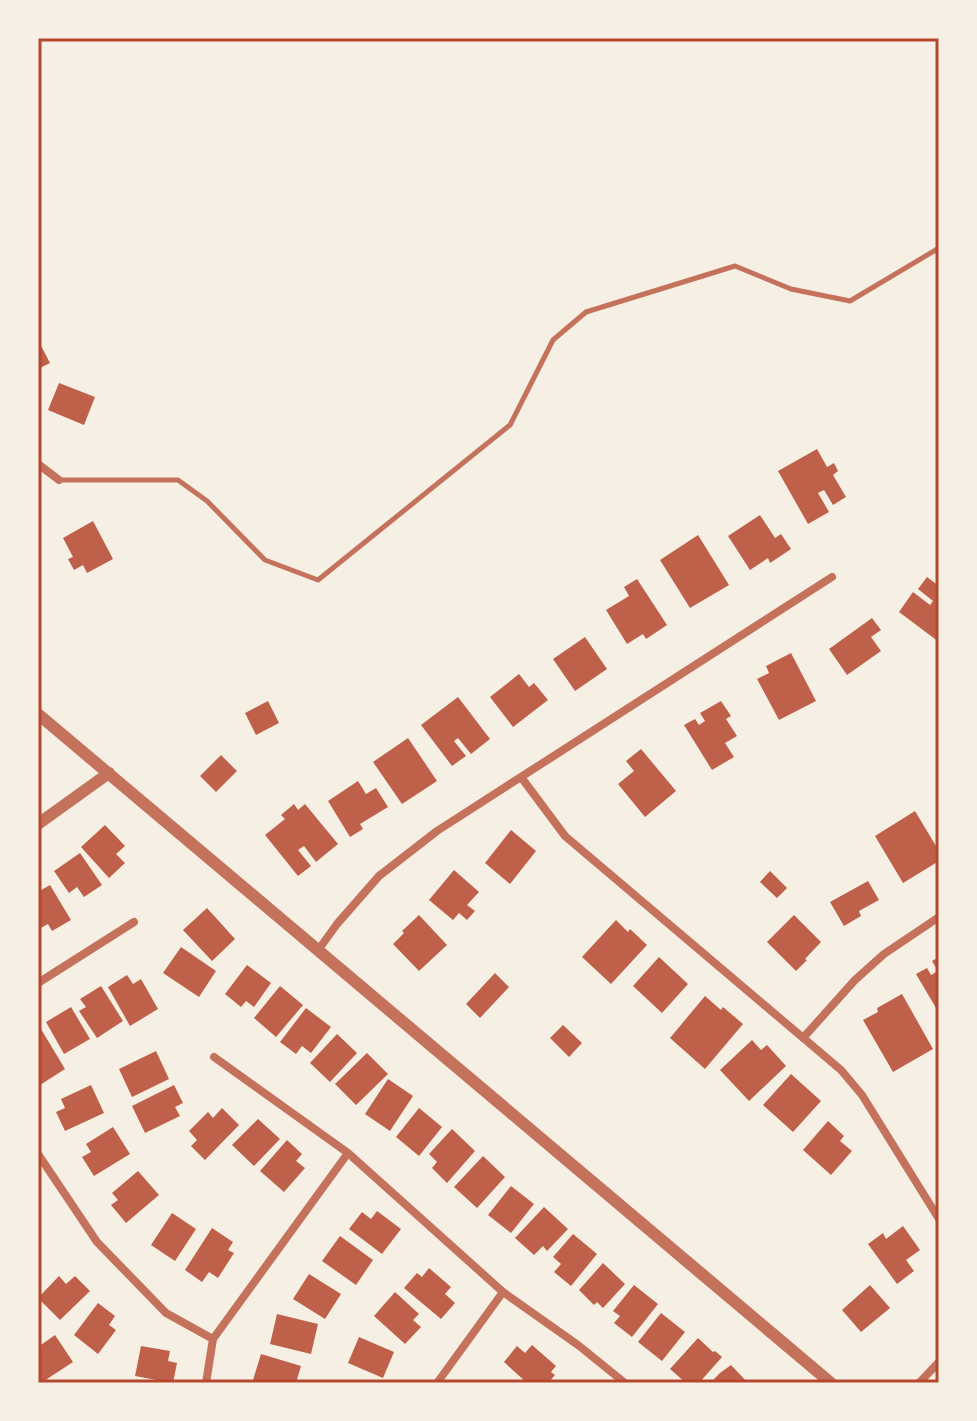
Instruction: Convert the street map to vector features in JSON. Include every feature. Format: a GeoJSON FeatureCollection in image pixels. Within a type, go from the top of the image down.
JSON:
{"type":"FeatureCollection","features":[{"type":"Feature","properties":{"kind":"street"},"geometry":{"type":"LineString","coordinates":[[38,464],[59,480]]}},
{"type":"Feature","properties":{"kind":"street"},"geometry":{"type":"LineString","coordinates":[[319,949],[379,876],[437,831],[832,577]]}},
{"type":"Feature","properties":{"kind":"street"},"geometry":{"type":"LineString","coordinates":[[38,714],[831,1383]]}},
{"type":"Feature","properties":{"kind":"street"},"geometry":{"type":"LineString","coordinates":[[38,824],[109,773]]}},
{"type":"Feature","properties":{"kind":"street"},"geometry":{"type":"LineString","coordinates":[[521,777],[565,836],[841,1070],[862,1095],[939,1219]]}},
{"type":"Feature","properties":{"kind":"street"},"geometry":{"type":"LineString","coordinates":[[803,1038],[855,980],[884,954],[939,917]]}},
{"type":"Feature","properties":{"kind":"street"},"geometry":{"type":"LineString","coordinates":[[38,983],[134,922]]}},
{"type":"Feature","properties":{"kind":"street"},"geometry":{"type":"LineString","coordinates":[[214,1057],[348,1153],[503,1292],[625,1383]]}},
{"type":"Feature","properties":{"kind":"street"},"geometry":{"type":"LineString","coordinates":[[206,1383],[213,1339],[348,1153]]}},
{"type":"Feature","properties":{"kind":"street"},"geometry":{"type":"LineString","coordinates":[[38,1154],[97,1242],[166,1313],[213,1339]]}},
{"type":"Feature","properties":{"kind":"street"},"geometry":{"type":"LineString","coordinates":[[437,1383],[503,1292]]}},
{"type":"Feature","properties":{"kind":"street"},"geometry":{"type":"LineString","coordinates":[[919,1383],[939,1362]]}},
{"type":"Feature","properties":{"kind":"lane"},"geometry":{"type":"LineString","coordinates":[[59,480],[178,480],[207,501],[265,560],[318,580],[510,425],[553,340],[586,312],[735,266],[791,289],[850,301],[939,248]]}},
{"type":"Feature","properties":{"kind":"building"},"geometry":{"type":"Polygon","coordinates":[[[38,340],[50,363],[38,369],[38,340]]]}},
{"type":"Feature","properties":{"kind":"building"},"geometry":{"type":"Polygon","coordinates":[[[59,383],[95,397],[84,425],[48,410],[59,383]]]}},
{"type":"Feature","properties":{"kind":"building"},"geometry":{"type":"Polygon","coordinates":[[[817,449],[827,467],[834,463],[838,471],[833,475],[846,497],[833,505],[824,490],[818,493],[829,512],[808,524],[778,471],[817,449]]]}},
{"type":"Feature","properties":{"kind":"building"},"geometry":{"type":"Polygon","coordinates":[[[760,515],[775,538],[781,534],[791,549],[770,563],[768,558],[750,570],[728,536],[760,515]]]}},
{"type":"Feature","properties":{"kind":"building"},"geometry":{"type":"Polygon","coordinates":[[[93,521],[113,559],[87,573],[83,565],[74,570],[68,559],[73,557],[63,538],[93,521]]]}},
{"type":"Feature","properties":{"kind":"building"},"geometry":{"type":"Polygon","coordinates":[[[698,535],[729,585],[690,608],[660,560],[698,535]]]}},
{"type":"Feature","properties":{"kind":"building"},"geometry":{"type":"Polygon","coordinates":[[[927,577],[939,586],[939,642],[899,612],[913,592],[930,605],[933,601],[918,589],[927,577]]]}},
{"type":"Feature","properties":{"kind":"building"},"geometry":{"type":"Polygon","coordinates":[[[637,579],[667,625],[646,639],[643,634],[627,644],[606,610],[629,596],[624,587],[637,579]]]}},
{"type":"Feature","properties":{"kind":"building"},"geometry":{"type":"Polygon","coordinates":[[[872,618],[881,630],[871,637],[881,651],[847,675],[829,649],[872,618]]]}},
{"type":"Feature","properties":{"kind":"building"},"geometry":{"type":"Polygon","coordinates":[[[585,637],[607,669],[575,691],[553,659],[585,637]]]}},
{"type":"Feature","properties":{"kind":"building"},"geometry":{"type":"Polygon","coordinates":[[[791,653],[816,701],[779,720],[757,679],[769,673],[766,666],[791,653]]]}},
{"type":"Feature","properties":{"kind":"building"},"geometry":{"type":"Polygon","coordinates":[[[519,674],[529,687],[534,683],[548,700],[513,727],[490,697],[519,674]]]}},
{"type":"Feature","properties":{"kind":"building"},"geometry":{"type":"Polygon","coordinates":[[[458,697],[490,739],[471,754],[458,738],[454,741],[466,756],[452,766],[421,725],[458,697]]]}},
{"type":"Feature","properties":{"kind":"building"},"geometry":{"type":"Polygon","coordinates":[[[268,701],[279,723],[256,735],[245,713],[268,701]]]}},
{"type":"Feature","properties":{"kind":"building"},"geometry":{"type":"Polygon","coordinates":[[[721,701],[731,716],[726,719],[737,736],[725,743],[734,757],[712,770],[684,725],[695,719],[699,725],[705,721],[700,713],[721,701]]]}},
{"type":"Feature","properties":{"kind":"building"},"geometry":{"type":"Polygon","coordinates":[[[408,738],[437,781],[402,804],[373,762],[408,738]]]}},
{"type":"Feature","properties":{"kind":"building"},"geometry":{"type":"Polygon","coordinates":[[[641,749],[676,791],[645,817],[618,784],[634,771],[626,761],[641,749]]]}},
{"type":"Feature","properties":{"kind":"building"},"geometry":{"type":"Polygon","coordinates":[[[221,755],[237,771],[216,792],[200,776],[221,755]]]}},
{"type":"Feature","properties":{"kind":"building"},"geometry":{"type":"Polygon","coordinates":[[[358,781],[366,794],[376,788],[388,807],[360,824],[363,829],[350,837],[328,801],[358,781]]]}},
{"type":"Feature","properties":{"kind":"building"},"geometry":{"type":"Polygon","coordinates":[[[294,804],[298,810],[305,804],[338,844],[316,862],[304,846],[298,850],[311,866],[298,876],[265,835],[285,819],[281,815],[294,804]]]}},
{"type":"Feature","properties":{"kind":"building"},"geometry":{"type":"Polygon","coordinates":[[[915,811],[939,851],[939,861],[903,883],[875,836],[915,811]]]}},
{"type":"Feature","properties":{"kind":"building"},"geometry":{"type":"Polygon","coordinates":[[[105,825],[125,846],[116,854],[125,863],[109,878],[81,847],[105,825]]]}},
{"type":"Feature","properties":{"kind":"building"},"geometry":{"type":"Polygon","coordinates":[[[511,830],[536,851],[510,884],[485,863],[511,830]]]}},
{"type":"Feature","properties":{"kind":"building"},"geometry":{"type":"Polygon","coordinates":[[[80,853],[102,885],[84,897],[77,887],[69,893],[54,871],[80,853]]]}},
{"type":"Feature","properties":{"kind":"building"},"geometry":{"type":"Polygon","coordinates":[[[454,870],[479,892],[467,905],[475,911],[467,920],[459,913],[453,920],[429,900],[454,870]]]}},
{"type":"Feature","properties":{"kind":"building"},"geometry":{"type":"Polygon","coordinates":[[[770,871],[787,888],[777,898],[760,882],[770,871]]]}},
{"type":"Feature","properties":{"kind":"building"},"geometry":{"type":"Polygon","coordinates":[[[868,881],[879,900],[859,911],[861,916],[844,926],[830,902],[868,881]]]}},
{"type":"Feature","properties":{"kind":"building"},"geometry":{"type":"Polygon","coordinates":[[[50,885],[71,920],[52,931],[48,924],[38,927],[38,892],[50,885]]]}},
{"type":"Feature","properties":{"kind":"building"},"geometry":{"type":"Polygon","coordinates":[[[207,908],[235,939],[212,961],[183,930],[207,908]]]}},
{"type":"Feature","properties":{"kind":"building"},"geometry":{"type":"Polygon","coordinates":[[[419,915],[447,945],[419,971],[393,944],[419,915]]]}},
{"type":"Feature","properties":{"kind":"building"},"geometry":{"type":"Polygon","coordinates":[[[794,915],[821,942],[796,971],[767,942],[794,915]]]}},
{"type":"Feature","properties":{"kind":"building"},"geometry":{"type":"Polygon","coordinates":[[[616,920],[647,945],[611,984],[582,957],[616,920]]]}},
{"type":"Feature","properties":{"kind":"building"},"geometry":{"type":"Polygon","coordinates":[[[181,947],[216,971],[199,997],[163,973],[181,947]]]}},
{"type":"Feature","properties":{"kind":"building"},"geometry":{"type":"Polygon","coordinates":[[[659,957],[688,984],[662,1013],[633,986],[659,957]]]}},
{"type":"Feature","properties":{"kind":"building"},"geometry":{"type":"Polygon","coordinates":[[[939,957],[939,1006],[936,1008],[916,974],[927,968],[931,975],[938,971],[932,961],[939,957]]]}},
{"type":"Feature","properties":{"kind":"building"},"geometry":{"type":"Polygon","coordinates":[[[247,965],[271,983],[254,1007],[246,1001],[241,1007],[225,994],[247,965]]]}},
{"type":"Feature","properties":{"kind":"building"},"geometry":{"type":"Polygon","coordinates":[[[495,973],[509,987],[480,1018],[466,1004],[495,973]]]}},
{"type":"Feature","properties":{"kind":"building"},"geometry":{"type":"Polygon","coordinates":[[[127,975],[133,984],[141,979],[158,1009],[130,1026],[108,987],[127,975]]]}},
{"type":"Feature","properties":{"kind":"building"},"geometry":{"type":"Polygon","coordinates":[[[101,986],[123,1021],[97,1038],[79,1011],[86,1007],[80,999],[101,986]]]}},
{"type":"Feature","properties":{"kind":"building"},"geometry":{"type":"Polygon","coordinates":[[[280,986],[303,1005],[276,1037],[254,1018],[280,986]]]}},
{"type":"Feature","properties":{"kind":"building"},"geometry":{"type":"Polygon","coordinates":[[[902,994],[933,1049],[893,1072],[863,1020],[902,994]]]}},
{"type":"Feature","properties":{"kind":"building"},"geometry":{"type":"Polygon","coordinates":[[[705,996],[743,1024],[705,1069],[670,1038],[705,996]]]}},
{"type":"Feature","properties":{"kind":"building"},"geometry":{"type":"Polygon","coordinates":[[[71,1007],[90,1039],[64,1054],[46,1022],[71,1007]]]}},
{"type":"Feature","properties":{"kind":"building"},"geometry":{"type":"Polygon","coordinates":[[[306,1008],[331,1027],[311,1053],[302,1046],[296,1054],[280,1042],[306,1008]]]}},
{"type":"Feature","properties":{"kind":"building"},"geometry":{"type":"Polygon","coordinates":[[[38,1024],[65,1069],[40,1085],[38,1082],[38,1024]]]}},
{"type":"Feature","properties":{"kind":"building"},"geometry":{"type":"Polygon","coordinates":[[[563,1025],[582,1043],[569,1057],[550,1038],[563,1025]]]}},
{"type":"Feature","properties":{"kind":"building"},"geometry":{"type":"Polygon","coordinates":[[[337,1034],[357,1053],[330,1082],[310,1063],[337,1034]]]}},
{"type":"Feature","properties":{"kind":"building"},"geometry":{"type":"Polygon","coordinates":[[[752,1040],[761,1050],[767,1045],[786,1066],[749,1101],[720,1070],[752,1040]]]}},
{"type":"Feature","properties":{"kind":"building"},"geometry":{"type":"Polygon","coordinates":[[[156,1051],[169,1079],[132,1097],[119,1069],[156,1051]]]}},
{"type":"Feature","properties":{"kind":"building"},"geometry":{"type":"Polygon","coordinates":[[[367,1053],[388,1074],[356,1105],[335,1084],[367,1053]]]}},
{"type":"Feature","properties":{"kind":"building"},"geometry":{"type":"Polygon","coordinates":[[[791,1074],[821,1101],[793,1132],[763,1105],[791,1074]]]}},
{"type":"Feature","properties":{"kind":"building"},"geometry":{"type":"Polygon","coordinates":[[[388,1079],[413,1096],[390,1131],[365,1114],[388,1079]]]}},
{"type":"Feature","properties":{"kind":"building"},"geometry":{"type":"Polygon","coordinates":[[[91,1085],[104,1113],[65,1131],[56,1112],[65,1108],[61,1099],[91,1085]]]}},
{"type":"Feature","properties":{"kind":"building"},"geometry":{"type":"Polygon","coordinates":[[[174,1085],[183,1103],[175,1107],[180,1116],[145,1133],[132,1106],[174,1085]]]}},
{"type":"Feature","properties":{"kind":"building"},"geometry":{"type":"Polygon","coordinates":[[[222,1108],[239,1125],[205,1160],[191,1146],[197,1140],[189,1131],[208,1112],[213,1118],[222,1108]]]}},
{"type":"Feature","properties":{"kind":"building"},"geometry":{"type":"Polygon","coordinates":[[[419,1108],[442,1127],[419,1156],[396,1137],[419,1108]]]}},
{"type":"Feature","properties":{"kind":"building"},"geometry":{"type":"Polygon","coordinates":[[[258,1119],[280,1139],[254,1166],[232,1145],[258,1119]]]}},
{"type":"Feature","properties":{"kind":"building"},"geometry":{"type":"Polygon","coordinates":[[[828,1121],[844,1136],[840,1141],[852,1151],[831,1175],[803,1150],[828,1121]]]}},
{"type":"Feature","properties":{"kind":"building"},"geometry":{"type":"Polygon","coordinates":[[[113,1127],[130,1154],[94,1176],[82,1157],[91,1152],[86,1144],[113,1127]]]}},
{"type":"Feature","properties":{"kind":"building"},"geometry":{"type":"Polygon","coordinates":[[[452,1129],[475,1151],[447,1183],[432,1168],[437,1162],[429,1154],[452,1129]]]}},
{"type":"Feature","properties":{"kind":"building"},"geometry":{"type":"Polygon","coordinates":[[[287,1140],[302,1154],[296,1161],[305,1168],[284,1192],[260,1171],[287,1140]]]}},
{"type":"Feature","properties":{"kind":"building"},"geometry":{"type":"Polygon","coordinates":[[[483,1156],[505,1177],[477,1208],[454,1187],[483,1156]]]}},
{"type":"Feature","properties":{"kind":"building"},"geometry":{"type":"Polygon","coordinates":[[[138,1171],[159,1195],[126,1223],[111,1205],[118,1200],[112,1193],[138,1171]]]}},
{"type":"Feature","properties":{"kind":"building"},"geometry":{"type":"Polygon","coordinates":[[[511,1186],[534,1204],[511,1233],[488,1215],[511,1186]]]}},
{"type":"Feature","properties":{"kind":"building"},"geometry":{"type":"Polygon","coordinates":[[[544,1207],[568,1229],[547,1251],[543,1246],[534,1255],[515,1238],[544,1207]]]}},
{"type":"Feature","properties":{"kind":"building"},"geometry":{"type":"Polygon","coordinates":[[[377,1211],[401,1229],[382,1254],[349,1229],[362,1212],[371,1219],[377,1211]]]}},
{"type":"Feature","properties":{"kind":"building"},"geometry":{"type":"Polygon","coordinates":[[[172,1213],[196,1229],[175,1261],[151,1245],[172,1213]]]}},
{"type":"Feature","properties":{"kind":"building"},"geometry":{"type":"Polygon","coordinates":[[[903,1226],[920,1250],[906,1260],[914,1271],[897,1284],[868,1244],[883,1233],[886,1239],[903,1226]]]}},
{"type":"Feature","properties":{"kind":"building"},"geometry":{"type":"Polygon","coordinates":[[[212,1228],[233,1242],[228,1250],[234,1253],[218,1278],[209,1272],[202,1282],[185,1270],[212,1228]]]}},
{"type":"Feature","properties":{"kind":"building"},"geometry":{"type":"Polygon","coordinates":[[[573,1234],[597,1254],[571,1286],[554,1272],[561,1264],[553,1257],[573,1234]]]}},
{"type":"Feature","properties":{"kind":"building"},"geometry":{"type":"Polygon","coordinates":[[[340,1236],[373,1260],[356,1285],[322,1261],[340,1236]]]}},
{"type":"Feature","properties":{"kind":"building"},"geometry":{"type":"Polygon","coordinates":[[[603,1263],[625,1284],[603,1308],[597,1302],[594,1305],[579,1290],[603,1263]]]}},
{"type":"Feature","properties":{"kind":"building"},"geometry":{"type":"Polygon","coordinates":[[[429,1268],[451,1287],[445,1294],[455,1303],[441,1319],[404,1288],[417,1273],[422,1277],[429,1268]]]}},
{"type":"Feature","properties":{"kind":"building"},"geometry":{"type":"Polygon","coordinates":[[[309,1274],[341,1294],[325,1319],[293,1299],[309,1274]]]}},
{"type":"Feature","properties":{"kind":"building"},"geometry":{"type":"Polygon","coordinates":[[[59,1276],[66,1284],[75,1276],[90,1291],[60,1320],[38,1298],[59,1276]]]}},
{"type":"Feature","properties":{"kind":"building"},"geometry":{"type":"Polygon","coordinates":[[[634,1285],[658,1304],[632,1337],[614,1323],[620,1316],[613,1311],[634,1285]]]}},
{"type":"Feature","properties":{"kind":"building"},"geometry":{"type":"Polygon","coordinates":[[[870,1285],[890,1308],[861,1332],[842,1310],[870,1285]]]}},
{"type":"Feature","properties":{"kind":"building"},"geometry":{"type":"Polygon","coordinates":[[[395,1292],[419,1314],[413,1320],[421,1327],[405,1344],[374,1316],[395,1292]]]}},
{"type":"Feature","properties":{"kind":"building"},"geometry":{"type":"Polygon","coordinates":[[[98,1303],[115,1316],[109,1325],[116,1330],[98,1354],[74,1335],[98,1303]]]}},
{"type":"Feature","properties":{"kind":"building"},"geometry":{"type":"Polygon","coordinates":[[[661,1313],[685,1332],[662,1361],[638,1342],[661,1313]]]}},
{"type":"Feature","properties":{"kind":"building"},"geometry":{"type":"Polygon","coordinates":[[[277,1314],[318,1324],[311,1354],[270,1344],[277,1314]]]}},
{"type":"Feature","properties":{"kind":"building"},"geometry":{"type":"Polygon","coordinates":[[[55,1335],[73,1362],[41,1383],[38,1379],[38,1347],[55,1335]]]}},
{"type":"Feature","properties":{"kind":"building"},"geometry":{"type":"Polygon","coordinates":[[[359,1337],[394,1352],[383,1378],[348,1363],[359,1337]]]}},
{"type":"Feature","properties":{"kind":"building"},"geometry":{"type":"Polygon","coordinates":[[[698,1338],[722,1357],[699,1383],[686,1383],[670,1369],[698,1338]]]}},
{"type":"Feature","properties":{"kind":"building"},"geometry":{"type":"Polygon","coordinates":[[[532,1345],[556,1366],[551,1372],[555,1375],[548,1383],[527,1383],[504,1362],[517,1346],[525,1353],[532,1345]]]}},
{"type":"Feature","properties":{"kind":"building"},"geometry":{"type":"Polygon","coordinates":[[[141,1346],[170,1351],[168,1361],[177,1363],[173,1383],[135,1376],[141,1346]]]}},
{"type":"Feature","properties":{"kind":"building"},"geometry":{"type":"Polygon","coordinates":[[[261,1354],[301,1366],[296,1383],[253,1380],[261,1354]]]}},
{"type":"Feature","properties":{"kind":"building"},"geometry":{"type":"Polygon","coordinates":[[[731,1365],[748,1383],[710,1383],[720,1373],[731,1365]]]}}]}
